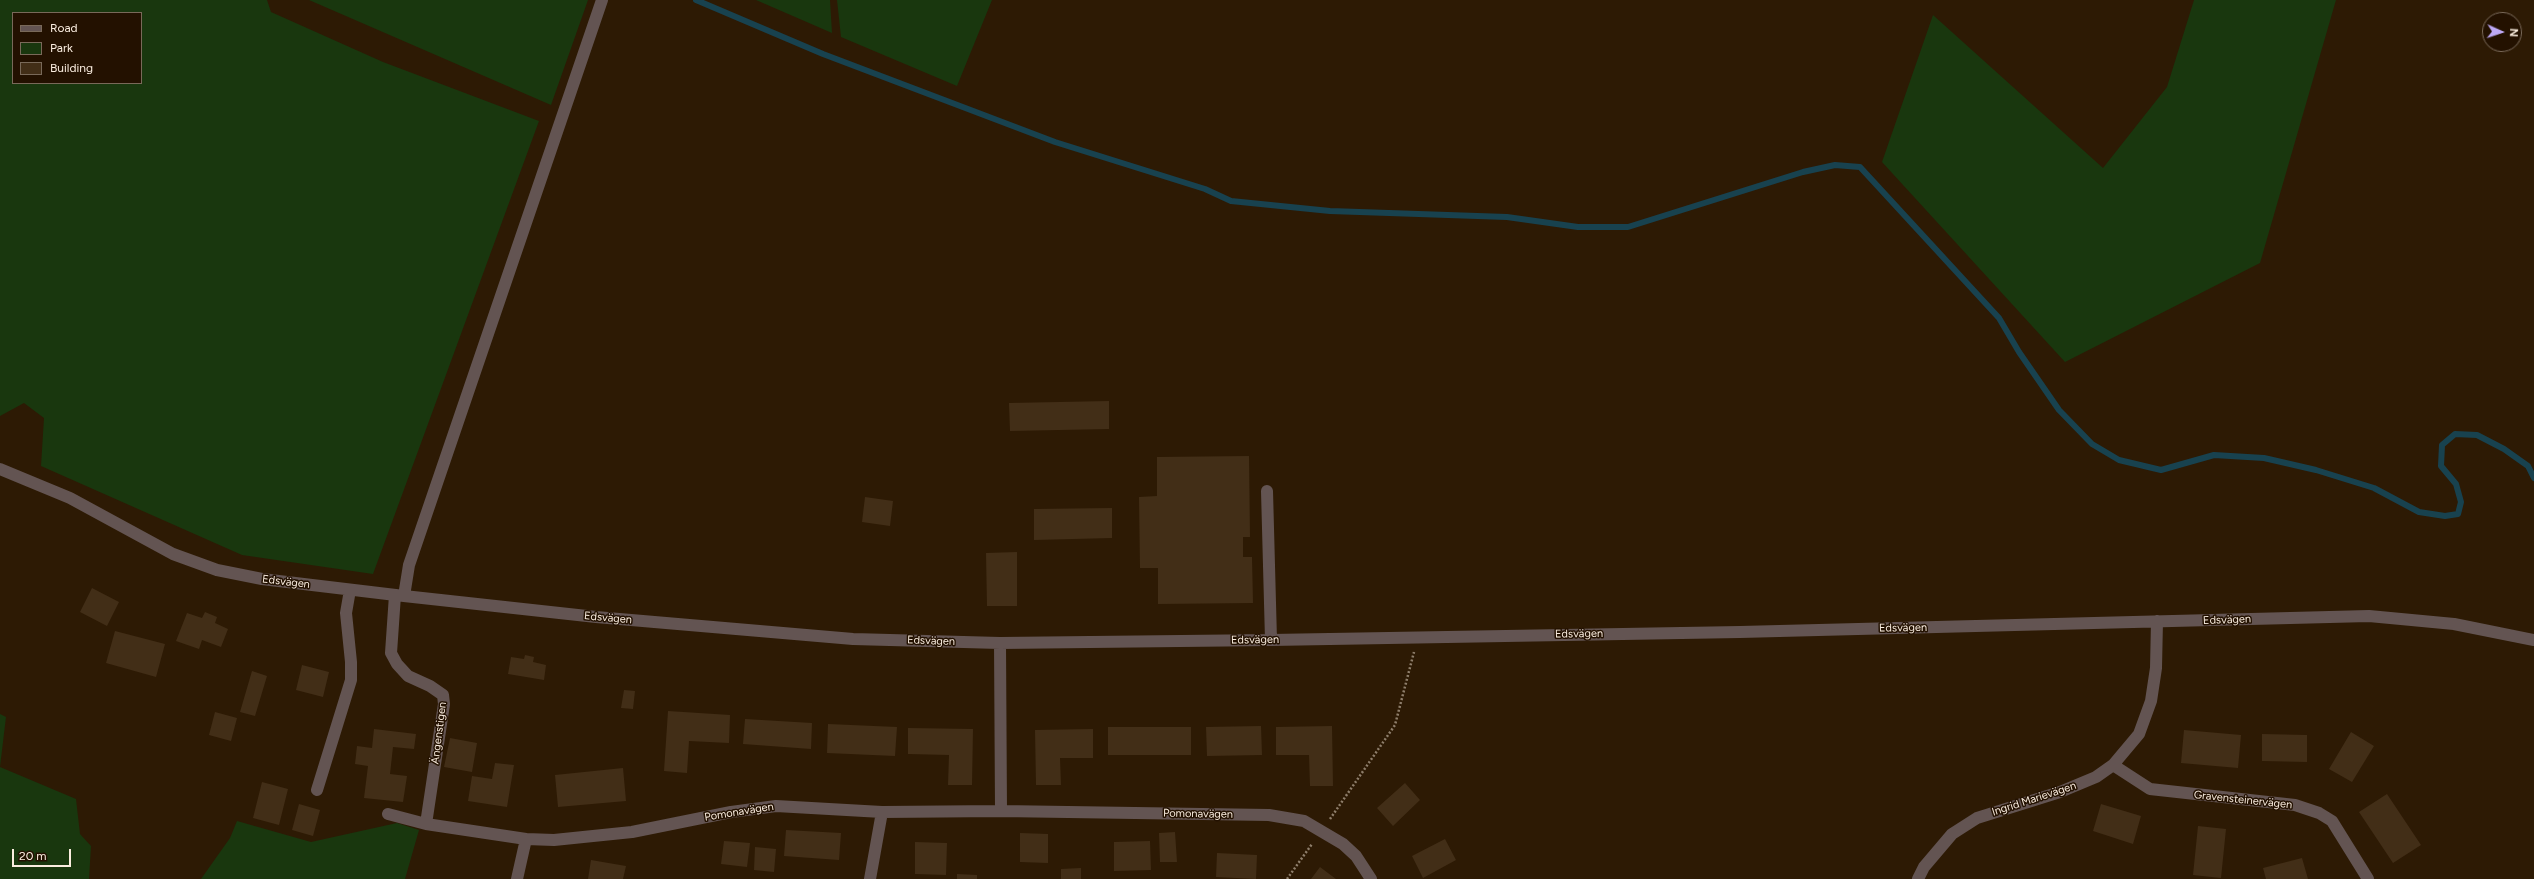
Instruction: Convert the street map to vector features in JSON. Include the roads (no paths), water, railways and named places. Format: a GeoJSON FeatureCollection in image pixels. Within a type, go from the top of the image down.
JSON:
{"type":"FeatureCollection","features":[{"type":"Feature","properties":{"kind":"street"},"geometry":{"type":"LineString","coordinates":[[400,596],[411,559],[602,0]]}},
{"type":"Feature","properties":{"kind":"street","name":"Edsvägen"},"geometry":{"type":"LineString","coordinates":[[0,469],[70,498],[173,554],[217,570],[262,579],[400,596],[596,617],[853,639],[1000,643],[1271,640],[2369,616],[2454,624],[2534,640]]}},
{"type":"Feature","properties":{"kind":"street"},"geometry":{"type":"LineString","coordinates":[[1267,491],[1271,640]]}},
{"type":"Feature","properties":{"kind":"street"},"geometry":{"type":"LineString","coordinates":[[317,790],[351,680],[351,662],[346,613],[350,590]]}},
{"type":"Feature","properties":{"kind":"street","name":"Ängenstigen"},"geometry":{"type":"LineString","coordinates":[[400,596],[392,653],[398,664],[408,676],[430,686],[443,695],[444,704],[426,824]]}},
{"type":"Feature","properties":{"kind":"street","name":"Ingrid Marievägen"},"geometry":{"type":"LineString","coordinates":[[1918,879],[1924,867],[1952,834],[1977,818],[2060,792],[2096,777],[2113,766],[2139,734],[2151,701],[2156,668],[2157,621]]}},
{"type":"Feature","properties":{"kind":"street"},"geometry":{"type":"LineString","coordinates":[[1000,643],[1001,811]]}},
{"type":"Feature","properties":{"kind":"street","name":"Gravensteinervägen"},"geometry":{"type":"LineString","coordinates":[[2113,766],[2150,789],[2295,805],[2319,813],[2332,822],[2368,879]]}},
{"type":"Feature","properties":{"kind":"street","name":"Pomonavägen"},"geometry":{"type":"LineString","coordinates":[[388,814],[426,824],[526,840],[554,840],[632,832],[731,812],[776,806],[882,812],[1001,811],[1269,815],[1304,821],[1322,830],[1356,856],[1372,879]]}},
{"type":"Feature","properties":{"kind":"street"},"geometry":{"type":"LineString","coordinates":[[870,879],[882,812]]}},
{"type":"Feature","properties":{"kind":"street"},"geometry":{"type":"LineString","coordinates":[[517,879],[526,840]]}},
{"type":"Feature","properties":{"kind":"waterway"},"geometry":{"type":"LineString","coordinates":[[696,0],[823,54],[1055,142],[1205,189],[1231,201],[1330,211],[1507,217],[1578,227],[1628,227],[1803,172],[1835,165],[1860,167],[1999,318],[2019,352],[2059,410],[2092,444],[2119,460],[2161,470],[2214,455],[2264,458],[2316,470],[2374,488],[2419,512],[2445,516],[2458,514],[2461,502],[2456,484],[2441,466],[2442,445],[2455,434],[2477,435],[2504,449],[2528,466],[2534,478]]}}]}
